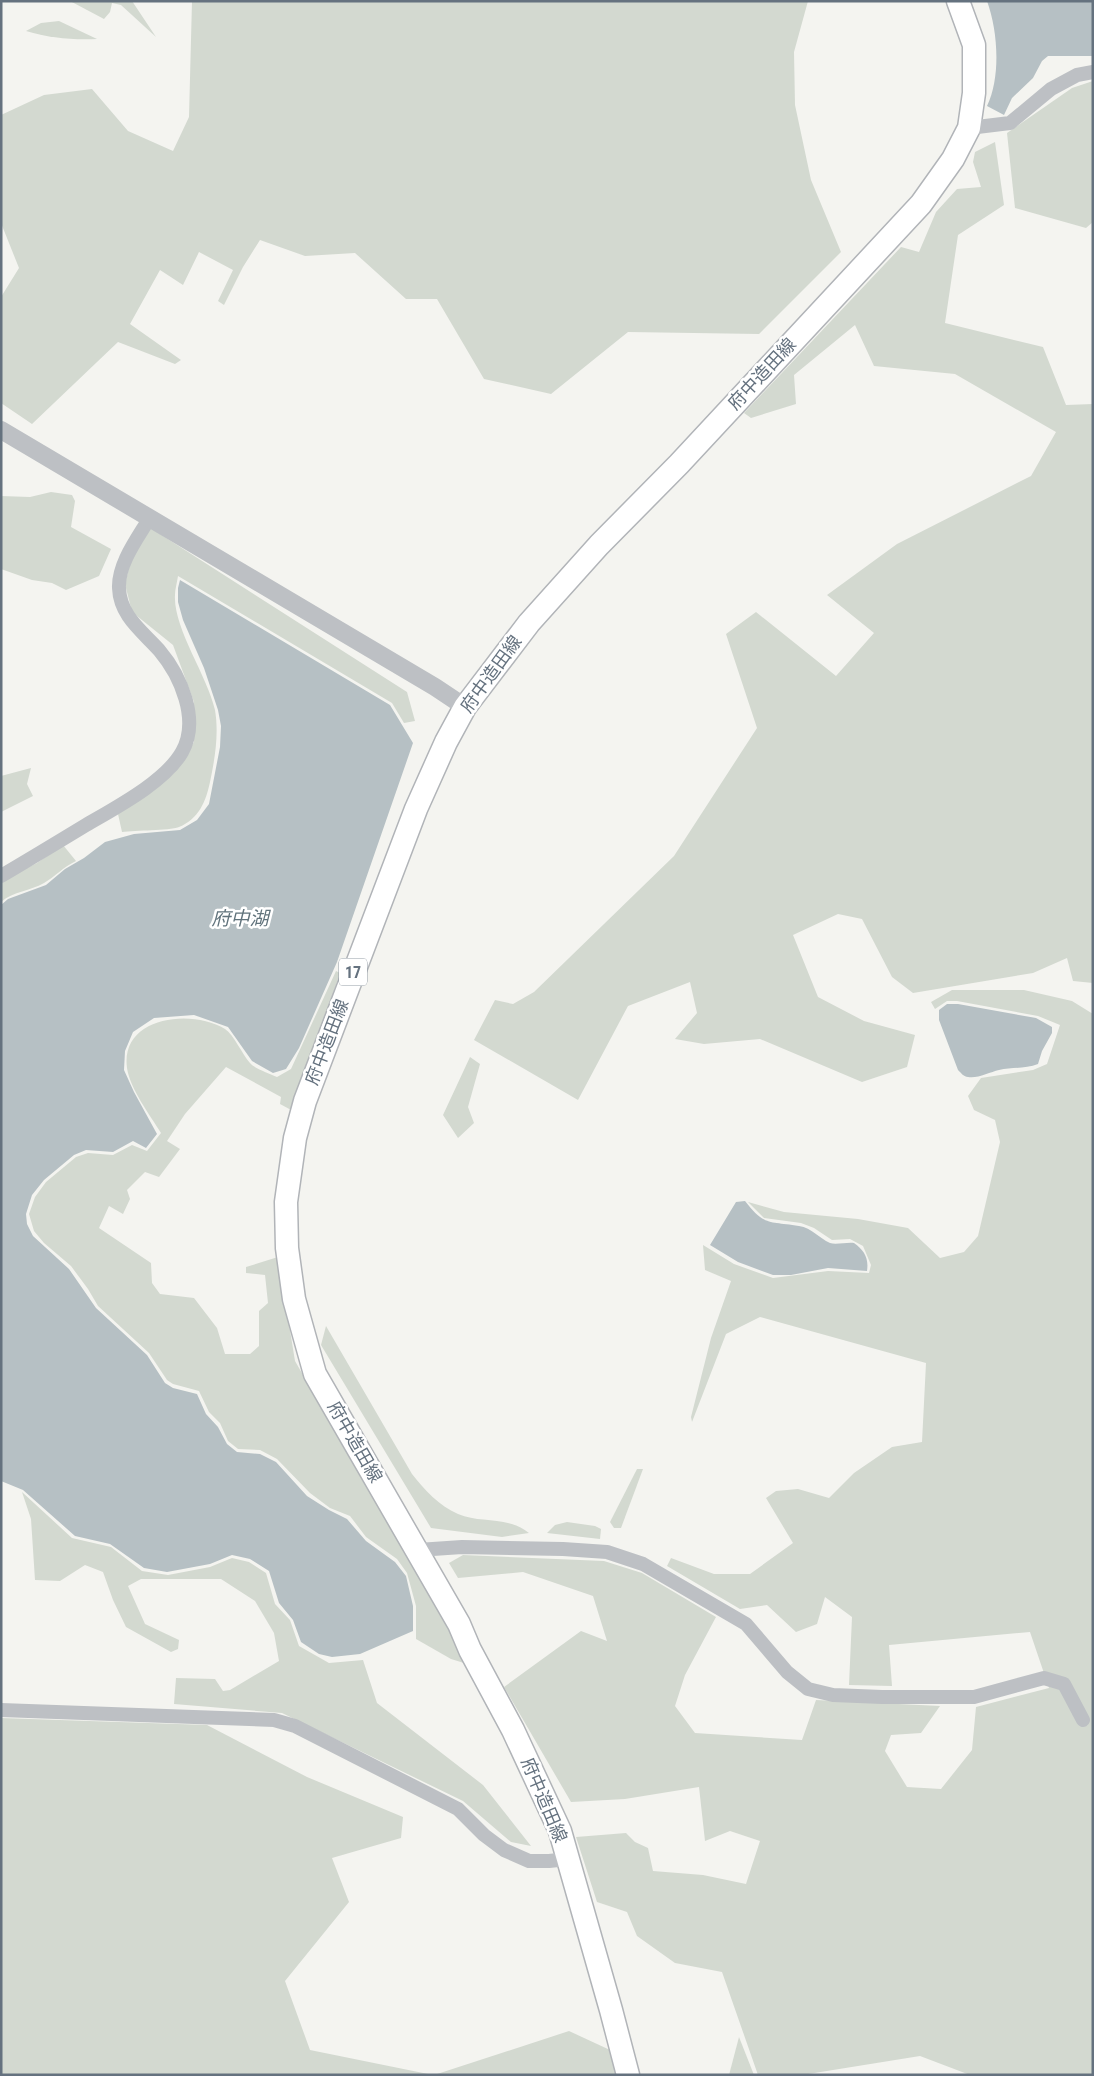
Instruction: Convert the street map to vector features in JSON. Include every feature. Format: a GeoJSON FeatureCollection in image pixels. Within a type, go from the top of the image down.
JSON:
{"type":"FeatureCollection","features":[{"type":"Feature","properties":{"kind":"main road","name":"府中造田線"},"geometry":{"type":"LineString","coordinates":[[628,2075],[560,1831],[513,1730],[418,1550],[315,1374],[294,1299],[287,1248],[286,1202],[295,1138],[305,1101],[325,1044],[416,809],[446,742],[465,707],[529,623],[599,545],[686,457],[921,204],[953,159],[969,128],[974,92],[974,45],[958,1]]}},
{"type":"Feature","properties":{"kind":"street"},"geometry":{"type":"LineString","coordinates":[[969,128],[1010,123],[1052,89],[1077,75],[1093,72]]}},
{"type":"Feature","properties":{"kind":"street"},"geometry":{"type":"LineString","coordinates":[[1,430],[435,686],[465,707]]}},
{"type":"Feature","properties":{"kind":"street"},"geometry":{"type":"LineString","coordinates":[[1,876],[132,798],[166,771],[182,752],[189,736],[190,722],[185,697],[177,678],[160,652],[134,625],[122,606],[119,587],[123,568],[149,519]]}},
{"type":"Feature","properties":{"kind":"street"},"geometry":{"type":"LineString","coordinates":[[418,1550],[462,1547],[607,1552],[644,1564],[746,1624],[787,1672],[808,1689],[833,1694],[882,1697],[974,1697],[1044,1678],[1064,1684],[1084,1720]]}},
{"type":"Feature","properties":{"kind":"street"},"geometry":{"type":"LineString","coordinates":[[1,1710],[274,1720],[295,1726],[458,1809],[484,1835],[504,1850],[529,1861],[549,1862],[568,1859]]}},
{"type":"Feature","properties":{"kind":"shaded area"},"geometry":{"type":"Polygon","coordinates":[[[70,1],[132,1],[156,37],[121,5],[112,3],[110,12],[104,19],[70,1]]]}},
{"type":"Feature","properties":{"kind":"shaded area"},"geometry":{"type":"Polygon","coordinates":[[[192,1],[808,1],[794,52],[795,105],[811,180],[841,252],[759,334],[628,332],[551,394],[484,379],[437,299],[406,299],[355,253],[305,256],[260,240],[243,267],[224,305],[218,301],[233,270],[199,252],[183,285],[160,270],[130,324],[181,360],[175,364],[118,342],[32,424],[1,403],[1,297],[19,268],[1,223],[1,115],[44,95],[92,89],[128,131],[173,151],[189,117],[192,1]]]}},
{"type":"Feature","properties":{"kind":"shaded area"},"geometry":{"type":"Polygon","coordinates":[[[59,21],[97,39],[61,38],[26,31],[41,23],[59,21]]]}},
{"type":"Feature","properties":{"kind":"shaded area"},"geometry":{"type":"Polygon","coordinates":[[[1093,81],[1093,222],[1086,228],[1015,208],[1007,133],[1072,88],[1093,81]]]}},
{"type":"Feature","properties":{"kind":"shaded area"},"geometry":{"type":"Polygon","coordinates":[[[995,142],[1004,205],[958,235],[945,323],[1043,347],[1066,405],[1093,404],[1093,983],[1073,981],[1067,958],[1033,973],[913,993],[892,977],[862,919],[838,914],[793,935],[818,997],[864,1021],[915,1035],[907,1067],[862,1082],[760,1039],[704,1044],[675,1039],[697,1013],[690,982],[628,1006],[578,1100],[474,1040],[495,1000],[513,1004],[534,992],[674,856],[757,728],[726,634],[756,612],[836,676],[874,633],[827,595],[897,544],[1031,476],[1056,432],[955,374],[874,366],[855,325],[794,375],[796,404],[751,418],[744,413],[901,247],[919,252],[936,212],[957,189],[981,187],[973,162],[975,152],[995,142]]]}},
{"type":"Feature","properties":{"kind":"shaded area"},"geometry":{"type":"Polygon","coordinates":[[[51,492],[72,495],[75,501],[71,527],[111,549],[99,576],[66,590],[52,583],[32,580],[1,569],[1,496],[30,497],[51,492]]]}},
{"type":"Feature","properties":{"kind":"shaded area"},"geometry":{"type":"Polygon","coordinates":[[[149,527],[407,692],[415,721],[404,723],[392,703],[178,576],[175,595],[179,622],[211,696],[215,710],[216,746],[210,782],[200,809],[186,824],[167,829],[122,832],[118,814],[150,793],[174,773],[194,742],[194,702],[173,645],[132,612],[125,584],[130,564],[149,527]]]}},
{"type":"Feature","properties":{"kind":"shaded area"},"geometry":{"type":"Polygon","coordinates":[[[31,768],[27,784],[33,796],[1,812],[1,776],[31,768]]]}},
{"type":"Feature","properties":{"kind":"shaded area"},"geometry":{"type":"Polygon","coordinates":[[[63,845],[76,861],[44,883],[6,898],[1,902],[1,881],[37,863],[63,845]]]}},
{"type":"Feature","properties":{"kind":"shaded area"},"geometry":{"type":"Polygon","coordinates":[[[336,971],[340,973],[293,1111],[280,1104],[281,1097],[226,1067],[185,1114],[167,1141],[180,1149],[159,1177],[145,1172],[127,1190],[130,1199],[123,1214],[109,1206],[99,1228],[151,1263],[152,1283],[160,1294],[194,1298],[217,1328],[225,1354],[250,1354],[259,1346],[259,1311],[268,1303],[265,1275],[246,1273],[246,1267],[278,1257],[295,1361],[461,1651],[464,1663],[451,1659],[416,1639],[416,1606],[407,1573],[397,1559],[366,1537],[350,1516],[330,1508],[310,1493],[277,1459],[260,1450],[238,1449],[228,1441],[220,1423],[209,1412],[199,1391],[173,1384],[167,1380],[149,1353],[98,1306],[71,1266],[44,1243],[34,1231],[29,1214],[35,1197],[46,1182],[76,1157],[88,1153],[113,1155],[132,1145],[147,1151],[161,1133],[136,1093],[127,1068],[128,1051],[135,1037],[146,1028],[161,1021],[177,1019],[194,1019],[211,1023],[228,1032],[252,1065],[277,1077],[291,1069],[336,971]]]}},
{"type":"Feature","properties":{"kind":"shaded area"},"geometry":{"type":"Polygon","coordinates":[[[952,990],[1024,990],[1072,1001],[1093,1014],[1093,2075],[970,2075],[920,2056],[802,2075],[758,2075],[722,1972],[675,1963],[637,1936],[627,1912],[597,1902],[576,1837],[626,1833],[635,1842],[648,1848],[653,1871],[703,1875],[746,1884],[760,1841],[730,1831],[705,1841],[699,1787],[625,1799],[571,1802],[504,1687],[581,1631],[607,1641],[593,1596],[523,1572],[458,1578],[449,1563],[463,1555],[604,1561],[642,1573],[716,1617],[685,1675],[675,1706],[695,1733],[802,1740],[816,1700],[940,1706],[921,1733],[891,1735],[885,1751],[907,1787],[941,1789],[972,1750],[976,1707],[1049,1688],[1030,1632],[889,1645],[892,1686],[849,1685],[852,1617],[825,1597],[817,1624],[796,1632],[767,1605],[740,1609],[667,1566],[671,1558],[714,1574],[750,1574],[793,1543],[766,1498],[776,1491],[798,1489],[829,1498],[854,1473],[892,1447],[922,1442],[926,1363],[760,1317],[726,1334],[692,1422],[691,1417],[711,1338],[731,1281],[705,1270],[703,1245],[734,1264],[773,1278],[828,1271],[869,1273],[871,1265],[863,1246],[850,1239],[832,1240],[814,1228],[801,1223],[764,1218],[748,1202],[784,1212],[858,1219],[908,1228],[940,1258],[964,1252],[978,1236],[1000,1142],[995,1120],[974,1110],[968,1096],[981,1078],[1033,1070],[1047,1064],[1060,1025],[1038,1016],[957,1001],[947,1001],[935,1009],[931,1002],[952,990]]]}},
{"type":"Feature","properties":{"kind":"shaded area"},"geometry":{"type":"Polygon","coordinates":[[[470,1057],[480,1064],[468,1107],[474,1123],[458,1138],[443,1115],[470,1057]]]}},
{"type":"Feature","properties":{"kind":"shaded area"},"geometry":{"type":"Polygon","coordinates":[[[326,1326],[412,1474],[427,1491],[438,1502],[458,1514],[476,1519],[511,1524],[529,1533],[502,1537],[431,1528],[321,1345],[326,1326]]]}},
{"type":"Feature","properties":{"kind":"shaded area"},"geometry":{"type":"Polygon","coordinates":[[[637,1469],[643,1469],[621,1528],[614,1528],[610,1522],[637,1469]]]}},
{"type":"Feature","properties":{"kind":"shaded area"},"geometry":{"type":"Polygon","coordinates":[[[22,1492],[72,1538],[111,1547],[142,1571],[168,1575],[210,1567],[232,1558],[249,1562],[266,1573],[275,1604],[290,1620],[299,1646],[329,1663],[363,1660],[377,1703],[483,1785],[531,1846],[511,1842],[463,1801],[282,1713],[174,1704],[176,1678],[215,1679],[223,1691],[230,1690],[279,1661],[274,1633],[255,1601],[221,1579],[141,1579],[128,1586],[145,1624],[179,1640],[178,1649],[171,1652],[126,1627],[113,1600],[103,1572],[85,1565],[60,1581],[35,1580],[31,1519],[22,1492]]]}},
{"type":"Feature","properties":{"kind":"shaded area"},"geometry":{"type":"Polygon","coordinates":[[[567,1522],[595,1526],[601,1529],[600,1539],[547,1533],[555,1525],[567,1522]]]}},
{"type":"Feature","properties":{"kind":"shaded area"},"geometry":{"type":"Polygon","coordinates":[[[1,1718],[207,1725],[307,1777],[403,1817],[401,1838],[332,1858],[349,1902],[285,1981],[310,2050],[433,2075],[1,2075],[1,1718]]]}},
{"type":"Feature","properties":{"kind":"shaded area"},"geometry":{"type":"Polygon","coordinates":[[[569,2031],[610,2050],[616,2075],[434,2075],[569,2031]]]}},
{"type":"Feature","properties":{"kind":"shaded area"},"geometry":{"type":"Polygon","coordinates":[[[739,2037],[754,2075],[729,2075],[739,2037]]]}},
{"type":"Feature","properties":{"kind":"water"},"geometry":{"type":"Polygon","coordinates":[[[987,1],[1093,1],[1093,56],[1048,56],[1042,61],[1033,78],[1012,98],[1004,115],[987,106],[996,68],[996,40],[987,1]]]}},
{"type":"Feature","properties":{"kind":"water","name":"府中湖"},"geometry":{"type":"Polygon","coordinates":[[[180,580],[390,705],[413,743],[337,962],[299,1048],[286,1069],[273,1073],[252,1061],[228,1027],[194,1015],[154,1018],[133,1032],[125,1051],[124,1070],[157,1134],[146,1148],[133,1141],[113,1152],[86,1150],[74,1155],[44,1180],[32,1195],[26,1214],[27,1224],[33,1236],[69,1269],[96,1308],[147,1355],[165,1383],[173,1388],[197,1394],[206,1414],[218,1427],[227,1444],[237,1452],[260,1454],[276,1462],[307,1496],[347,1519],[366,1541],[395,1562],[406,1576],[413,1606],[413,1631],[360,1654],[332,1657],[319,1654],[301,1642],[293,1620],[279,1603],[269,1571],[250,1559],[232,1555],[210,1564],[167,1572],[144,1568],[110,1544],[75,1536],[23,1490],[1,1481],[1,905],[8,899],[46,885],[65,869],[84,858],[105,842],[134,834],[180,830],[197,820],[209,804],[220,747],[221,726],[218,710],[204,668],[183,620],[178,602],[180,580]]]}},
{"type":"Feature","properties":{"kind":"water"},"geometry":{"type":"Polygon","coordinates":[[[947,1004],[958,1004],[1036,1018],[1052,1027],[1052,1033],[1042,1051],[1038,1064],[1029,1067],[999,1070],[975,1077],[964,1076],[958,1070],[939,1020],[939,1010],[947,1004]]]}},
{"type":"Feature","properties":{"kind":"water"},"geometry":{"type":"Polygon","coordinates":[[[745,1201],[763,1219],[774,1223],[804,1227],[830,1243],[854,1243],[861,1248],[865,1255],[867,1271],[828,1268],[791,1275],[773,1275],[738,1262],[710,1245],[736,1202],[745,1201]]]}}]}
